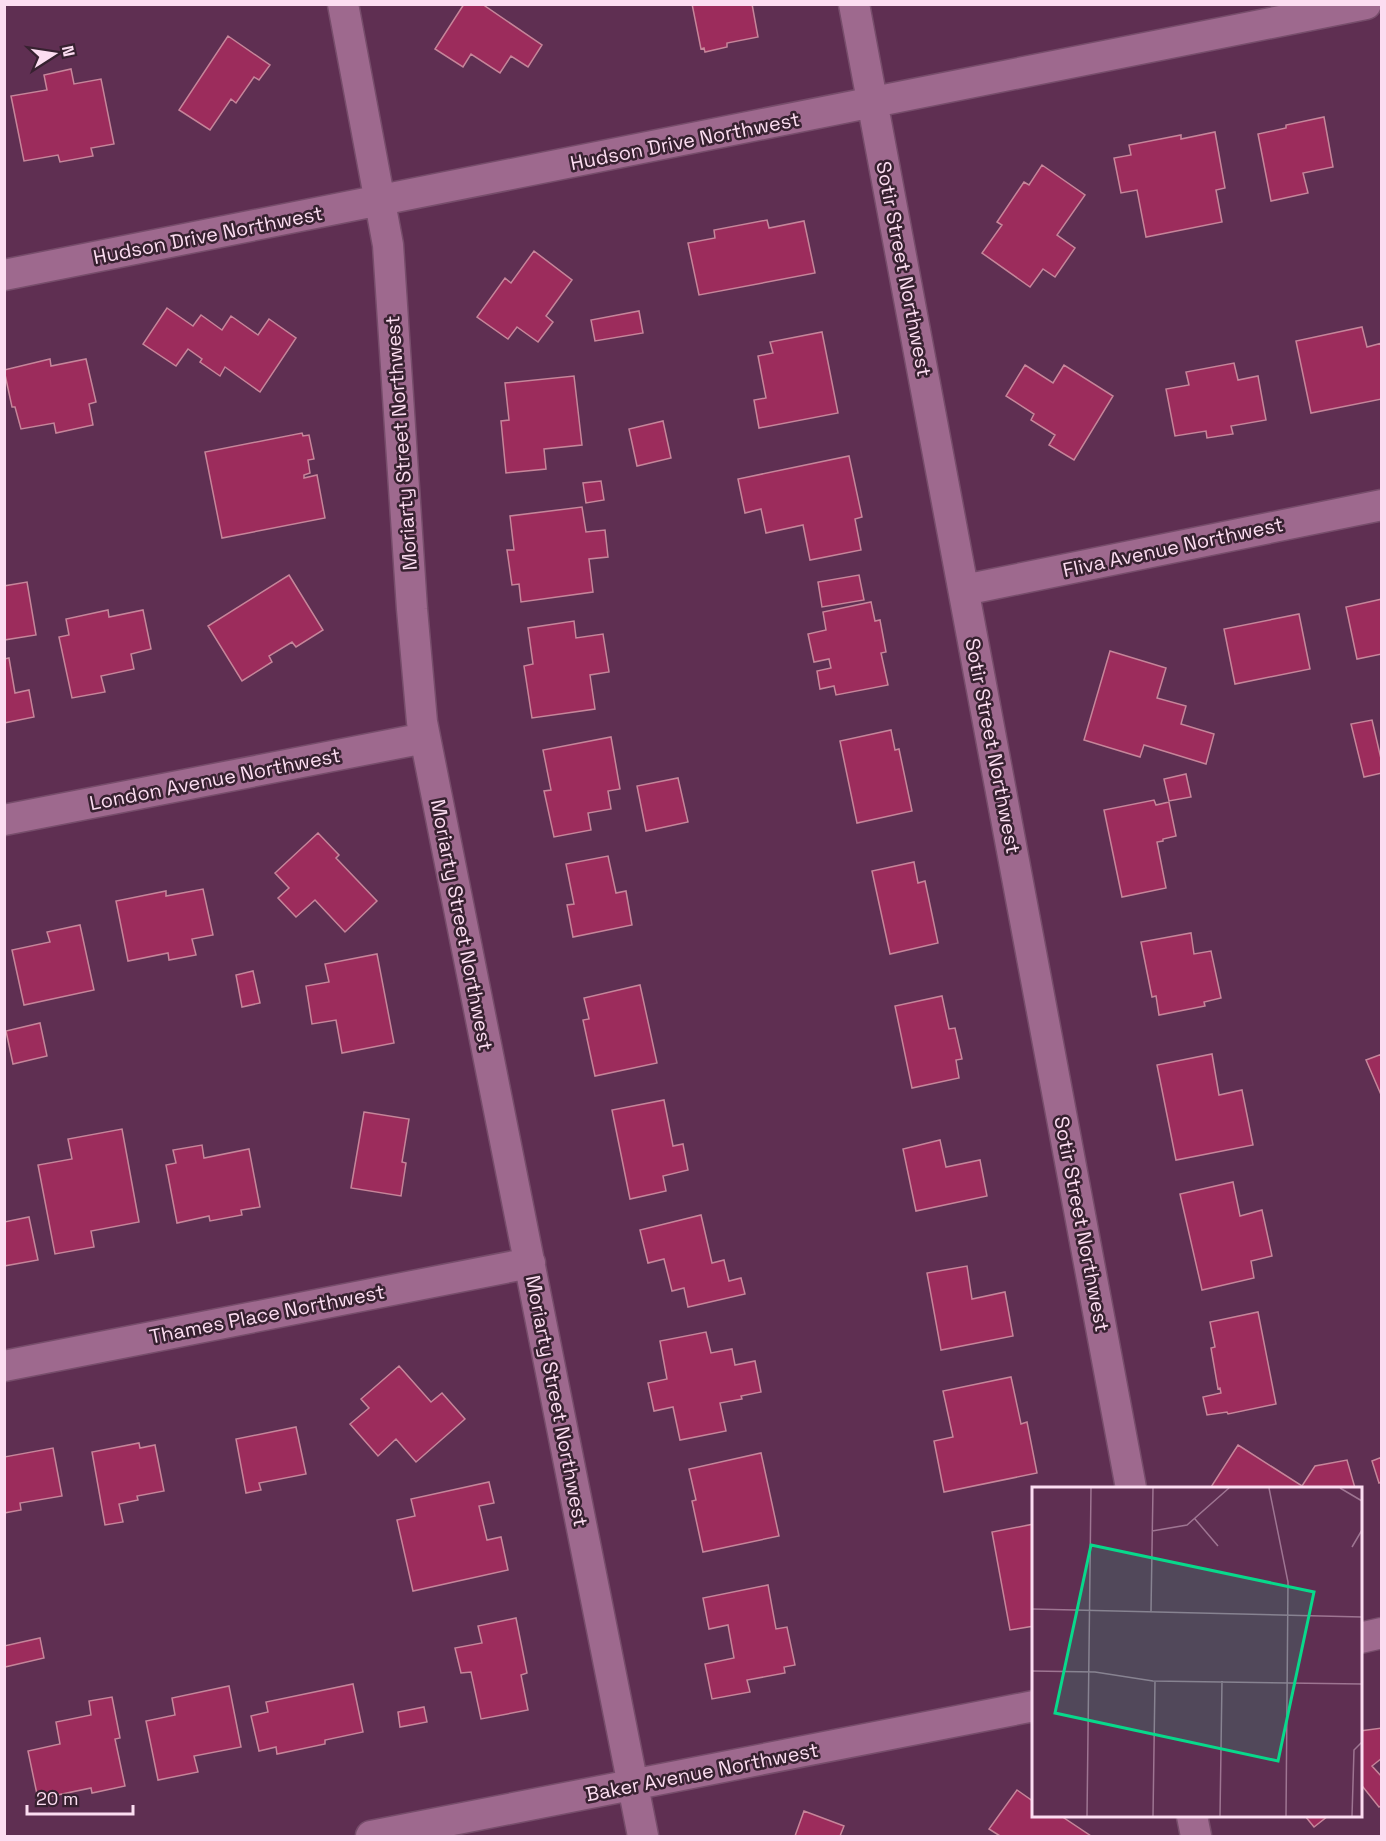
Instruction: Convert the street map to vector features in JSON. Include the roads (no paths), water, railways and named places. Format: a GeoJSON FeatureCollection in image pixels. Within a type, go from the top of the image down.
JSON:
{"type":"FeatureCollection","features":[{"type":"Feature","properties":{"kind":"street","name":"Moriarty Street Northwest"},"geometry":{"type":"LineString","coordinates":[[343,4],[388,245],[412,609],[422,722],[643,1836]]}},
{"type":"Feature","properties":{"kind":"street","name":"Sotir Street Northwest"},"geometry":{"type":"LineString","coordinates":[[854,4],[1131,1487]]}},
{"type":"Feature","properties":{"kind":"street","name":"Hudson Drive Northwest"},"geometry":{"type":"LineString","coordinates":[[4,275],[1366,4]]}},
{"type":"Feature","properties":{"kind":"street","name":"Fliva Avenue Northwest"},"geometry":{"type":"LineString","coordinates":[[964,590],[1382,505]]}},
{"type":"Feature","properties":{"kind":"street","name":"London Avenue Northwest"},"geometry":{"type":"LineString","coordinates":[[4,820],[425,738]]}},
{"type":"Feature","properties":{"kind":"street","name":"Thames Place Northwest"},"geometry":{"type":"LineString","coordinates":[[4,1366],[530,1263]]}},
{"type":"Feature","properties":{"kind":"street"},"geometry":{"type":"LineString","coordinates":[[1362,1638],[1382,1633]]}},
{"type":"Feature","properties":{"kind":"street","name":"Baker Avenue Northwest"},"geometry":{"type":"LineString","coordinates":[[371,1836],[1032,1706]]}},
{"type":"Feature","properties":{"kind":"street"},"geometry":{"type":"LineString","coordinates":[[1192,1817],[1196,1836]]}}]}
